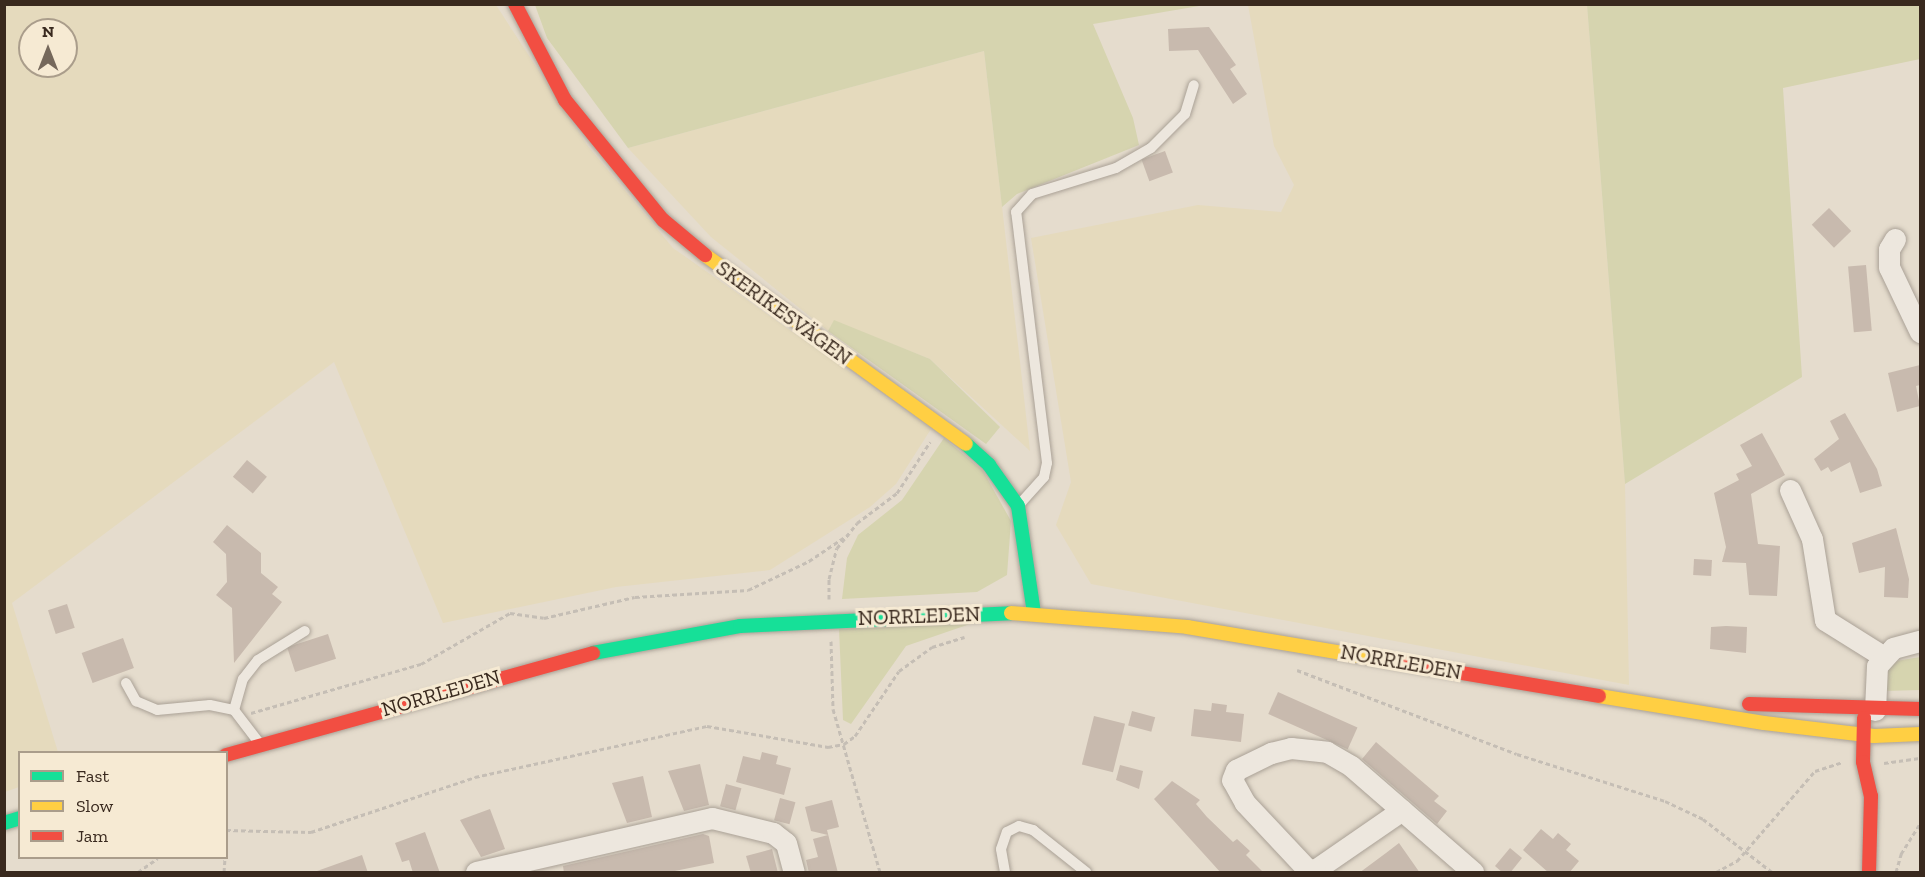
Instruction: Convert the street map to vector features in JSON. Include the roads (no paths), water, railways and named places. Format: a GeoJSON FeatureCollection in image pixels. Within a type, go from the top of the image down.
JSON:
{"type":"FeatureCollection","features":[{"type":"Feature","properties":{"kind":"main road","name":"SKERIKESVÄGEN"},"geometry":{"type":"LineString","coordinates":[[515,4],[565,100],[663,220],[735,280],[943,423],[975,448],[1018,506],[1034,613]]}},
{"type":"Feature","properties":{"kind":"main road","name":"NORRLEDEN"},"geometry":{"type":"LineString","coordinates":[[228,754],[534,666],[701,632],[932,613],[1034,613],[1187,627],[1621,699],[1863,735],[1920,734]]}},
{"type":"Feature","properties":{"kind":"main road","name":"NORRLEDEN"},"geometry":{"type":"LineString","coordinates":[[1621,699],[1876,710],[1920,709]]}},
{"type":"Feature","properties":{"kind":"main road"},"geometry":{"type":"LineString","coordinates":[[1869,873],[1871,796],[1863,762],[1863,735],[1876,710]]}},
{"type":"Feature","properties":{"kind":"main road"},"geometry":{"type":"LineString","coordinates":[[1871,796],[1884,758],[1888,735],[1876,710]]}},
{"type":"Feature","properties":{"kind":"street"},"geometry":{"type":"LineString","coordinates":[[1895,239],[1889,249],[1889,267],[1920,332]]}},
{"type":"Feature","properties":{"kind":"street"},"geometry":{"type":"LineString","coordinates":[[1790,490],[1812,539],[1825,620],[1884,657]]}},
{"type":"Feature","properties":{"kind":"street"},"geometry":{"type":"LineString","coordinates":[[1876,710],[1877,666],[1893,648],[1920,641]]}},
{"type":"Feature","properties":{"kind":"street"},"geometry":{"type":"LineString","coordinates":[[1402,810],[1315,870],[1307,869],[1245,803],[1232,780],[1236,770],[1271,753],[1308,748],[1351,766],[1402,810],[1473,873]]}},
{"type":"Feature","properties":{"kind":"street"},"geometry":{"type":"LineString","coordinates":[[476,873],[712,818],[773,833],[786,843],[794,873]]}},
{"type":"Feature","properties":{"kind":"lane"},"geometry":{"type":"LineString","coordinates":[[1018,506],[1044,477],[1047,463],[1016,212],[1032,194],[1116,168],[1151,148],[1185,114],[1194,85]]}},
{"type":"Feature","properties":{"kind":"lane"},"geometry":{"type":"LineString","coordinates":[[237,713],[243,679],[258,660],[304,631]]}},
{"type":"Feature","properties":{"kind":"lane"},"geometry":{"type":"LineString","coordinates":[[126,683],[135,701],[157,710],[210,705],[237,713],[260,745]]}},
{"type":"Feature","properties":{"kind":"lane"},"geometry":{"type":"LineString","coordinates":[[1005,873],[1001,849],[1006,832],[1019,826],[1033,830],[1086,873]]}}]}
